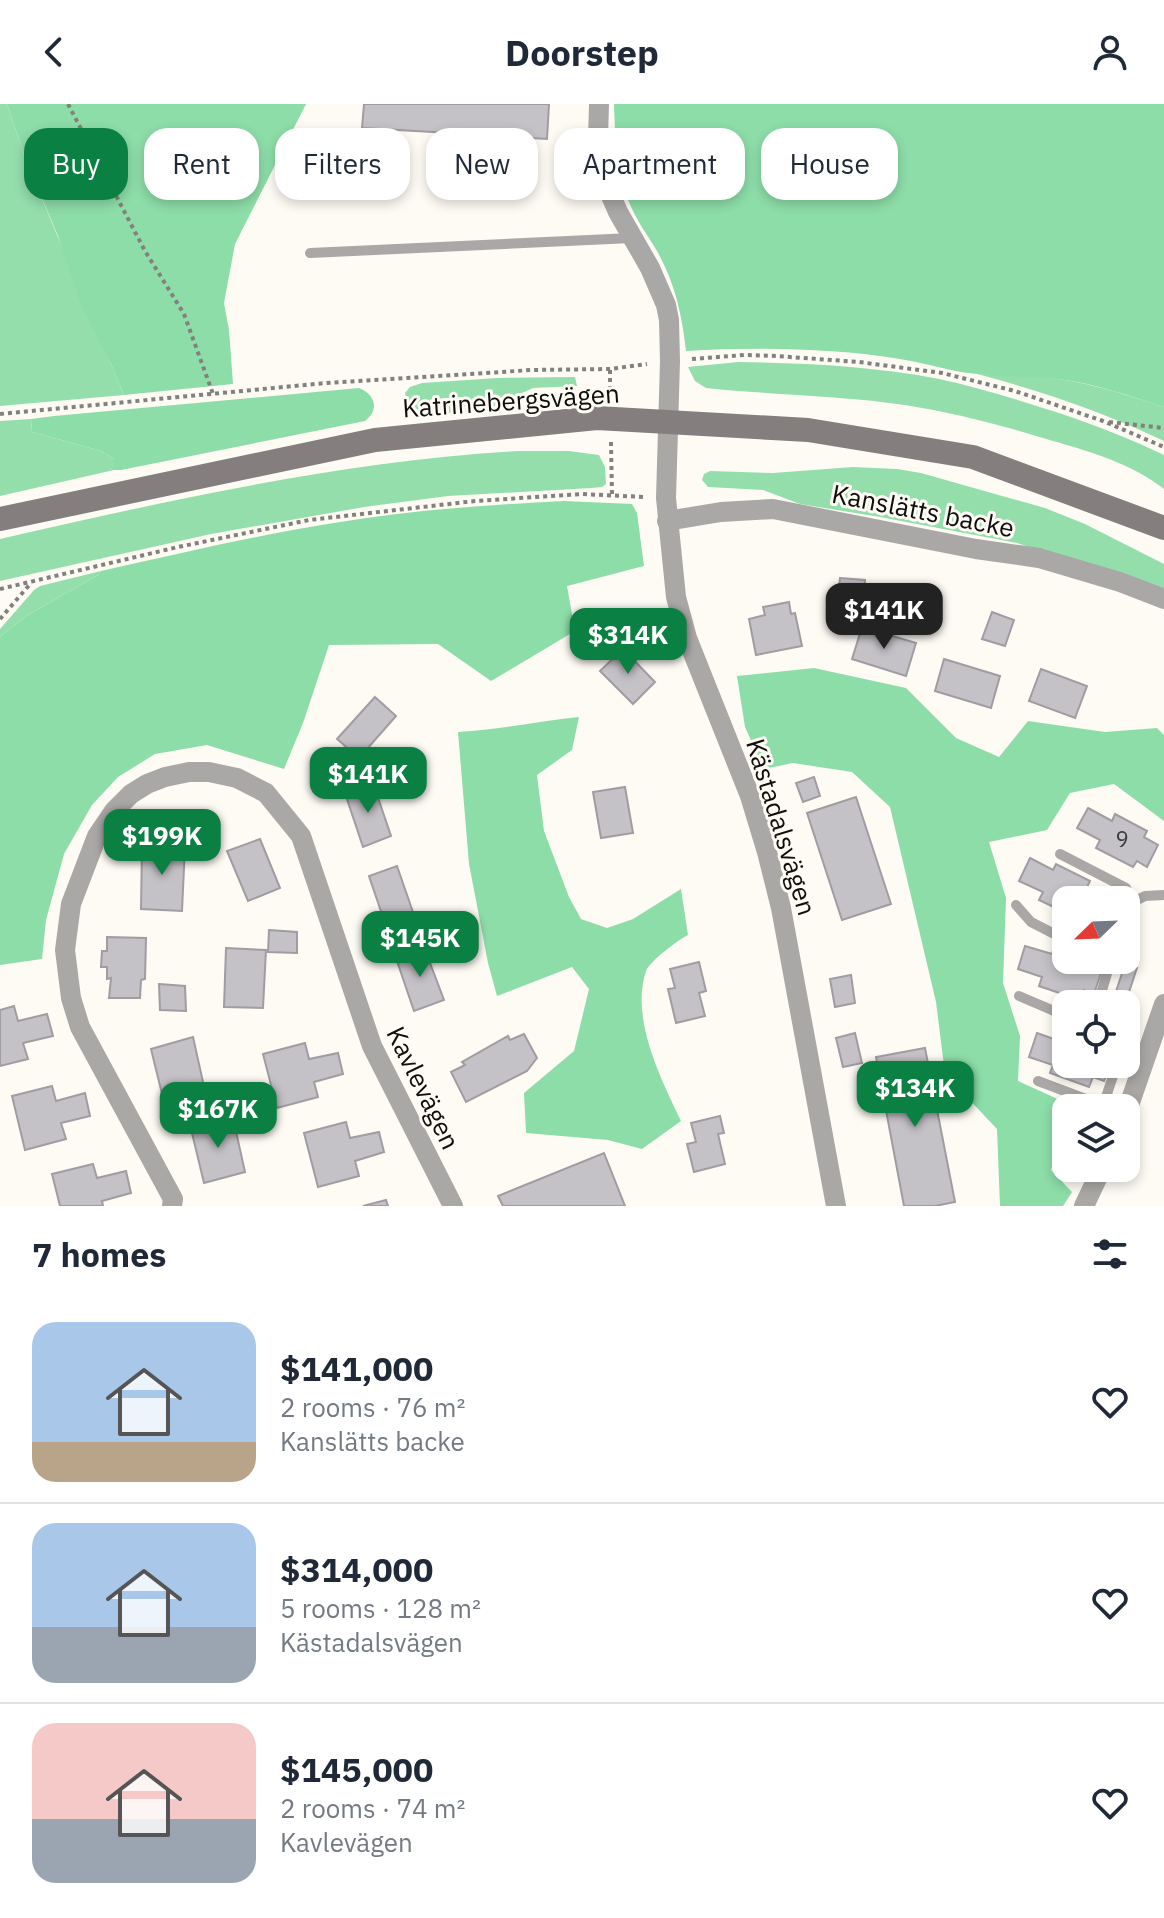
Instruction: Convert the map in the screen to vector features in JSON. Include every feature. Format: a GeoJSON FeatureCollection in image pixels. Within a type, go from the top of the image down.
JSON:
{"type":"FeatureCollection","features":[{"type":"Feature","properties":{"kind":"street","name":"Kästadalsvägen"},"geometry":{"type":"LineString","coordinates":[[599,104],[598,139],[602,166],[613,200],[650,268],[669,320],[666,498],[676,597],[687,638],[750,796],[781,908],[836,1206]]}},
{"type":"Feature","properties":{"kind":"street","name":"Katrinebergsvägen"},"geometry":{"type":"LineString","coordinates":[[0,519],[375,440],[597,418],[808,430],[973,457],[1164,528]]}},
{"type":"Feature","properties":{"kind":"street","name":"Kanslätts backe"},"geometry":{"type":"LineString","coordinates":[[667,521],[721,512],[773,509],[976,549],[1039,558],[1120,582],[1164,599]]}},
{"type":"Feature","properties":{"kind":"street","name":"Kavlevägen"},"geometry":{"type":"LineString","coordinates":[[172,1206],[173,1199],[80,1027],[71,998],[65,950],[71,904],[97,836],[114,811],[147,784],[189,772],[227,775],[266,793],[301,836],[372,1046],[453,1206]]}},
{"type":"Feature","properties":{"kind":"street"},"geometry":{"type":"LineString","coordinates":[[1133,1094],[1164,1004]]}},
{"type":"Feature","properties":{"kind":"street"},"geometry":{"type":"LineString","coordinates":[[1084,1206],[1095,1182]]}},
{"type":"Feature","properties":{"kind":"lane"},"geometry":{"type":"LineString","coordinates":[[310,253],[632,238]]}},
{"type":"Feature","properties":{"kind":"lane"},"geometry":{"type":"LineString","coordinates":[[1060,854],[1122,886]]}},
{"type":"Feature","properties":{"kind":"lane"},"geometry":{"type":"LineString","coordinates":[[1140,898],[1164,895]]}},
{"type":"Feature","properties":{"kind":"lane"},"geometry":{"type":"LineString","coordinates":[[1016,905],[1031,922],[1052,933]]}},
{"type":"Feature","properties":{"kind":"lane"},"geometry":{"type":"LineString","coordinates":[[1019,996],[1052,1010]]}},
{"type":"Feature","properties":{"kind":"lane"},"geometry":{"type":"LineString","coordinates":[[1140,1050],[1147,1053]]}},
{"type":"Feature","properties":{"kind":"lane"},"geometry":{"type":"LineString","coordinates":[[1038,1081],[1099,1104],[1106,1097],[1112,1078]]}},
{"type":"Feature","properties":{"kind":"path"},"geometry":{"type":"LineString","coordinates":[[0,414],[213,394],[184,314],[145,251],[68,104]]}},
{"type":"Feature","properties":{"kind":"path"},"geometry":{"type":"LineString","coordinates":[[1103,421],[1164,428]]}},
{"type":"Feature","properties":{"kind":"path"},"geometry":{"type":"LineString","coordinates":[[0,589],[309,520],[475,501],[582,494],[666,498]]}},
{"type":"Feature","properties":{"kind":"path"},"geometry":{"type":"LineString","coordinates":[[638,497],[643,509]]}},
{"type":"Feature","properties":{"kind":"path"},"geometry":{"type":"LineString","coordinates":[[0,619],[32,582]]}},
{"type":"Feature","properties":{"kind":"green space"},"geometry":{"type":"Polygon","coordinates":[[[0,104],[7,104],[24,154],[24,200],[42,200],[124,395],[0,406],[0,104]]]}},
{"type":"Feature","properties":{"kind":"green space"},"geometry":{"type":"Polygon","coordinates":[[[7,104],[306,104],[294,128],[275,128],[275,165],[259,197],[259,128],[144,128],[144,200],[257,200],[235,244],[224,303],[233,384],[124,395],[80,302],[43,200],[128,200],[128,128],[24,128],[24,154],[7,104]]]}},
{"type":"Feature","properties":{"kind":"green space"},"geometry":{"type":"Polygon","coordinates":[[[614,104],[1164,104],[1164,407],[1071,381],[968,373],[874,355],[793,349],[686,351],[680,312],[669,275],[629,200],[745,200],[745,128],[615,128],[614,104]]]}},
{"type":"Feature","properties":{"kind":"green space"},"geometry":{"type":"Polygon","coordinates":[[[738,362],[813,364],[889,371],[939,379],[1001,395],[1088,423],[1164,455],[1164,489],[1139,472],[1111,460],[980,420],[880,402],[706,388],[695,381],[688,367],[738,362]]]}},
{"type":"Feature","properties":{"kind":"green space"},"geometry":{"type":"Polygon","coordinates":[[[977,374],[1072,381],[1164,407],[1164,441],[1072,403],[977,374]]]}},
{"type":"Feature","properties":{"kind":"green space"},"geometry":{"type":"Polygon","coordinates":[[[575,377],[577,386],[533,388],[479,411],[419,415],[411,409],[405,393],[410,387],[422,383],[575,377]]]}},
{"type":"Feature","properties":{"kind":"green space"},"geometry":{"type":"Polygon","coordinates":[[[359,388],[369,394],[374,403],[373,412],[365,421],[121,470],[114,470],[114,459],[101,451],[32,432],[31,419],[359,388]]]}},
{"type":"Feature","properties":{"kind":"green space"},"geometry":{"type":"Polygon","coordinates":[[[31,419],[32,432],[101,451],[114,459],[114,470],[0,496],[0,421],[31,419]]]}},
{"type":"Feature","properties":{"kind":"green space"},"geometry":{"type":"Polygon","coordinates":[[[519,451],[569,451],[599,455],[605,467],[606,484],[591,488],[448,496],[364,507],[211,534],[0,581],[0,539],[258,484],[388,463],[519,451]]]}},
{"type":"Feature","properties":{"kind":"green space"},"geometry":{"type":"Polygon","coordinates":[[[853,467],[921,473],[1045,508],[1085,524],[1164,564],[1164,592],[1017,543],[800,504],[763,490],[708,487],[702,480],[704,474],[710,471],[773,473],[853,467]]]}},
{"type":"Feature","properties":{"kind":"green space"},"geometry":{"type":"Polygon","coordinates":[[[564,501],[632,504],[637,513],[644,566],[567,586],[575,631],[491,681],[438,644],[329,645],[284,769],[207,745],[155,754],[118,777],[92,805],[64,854],[46,920],[42,959],[0,965],[0,637],[26,616],[101,571],[246,539],[363,518],[564,501]]]}},
{"type":"Feature","properties":{"kind":"green space"},"geometry":{"type":"Polygon","coordinates":[[[101,571],[26,616],[0,637],[0,629],[40,586],[101,571]]]}},
{"type":"Feature","properties":{"kind":"green space"},"geometry":{"type":"Polygon","coordinates":[[[814,668],[906,688],[956,738],[999,757],[1028,721],[1105,732],[1157,728],[1164,735],[1164,821],[1114,784],[1070,793],[1047,830],[989,842],[1006,898],[1003,983],[1020,1036],[1018,1081],[1052,1096],[1052,1182],[1062,1182],[1072,1192],[1063,1206],[1000,1206],[997,1129],[945,1074],[936,1002],[890,807],[852,772],[793,763],[764,769],[745,727],[737,676],[814,668]]]}},
{"type":"Feature","properties":{"kind":"green space"},"geometry":{"type":"Polygon","coordinates":[[[579,717],[572,750],[537,775],[544,831],[569,897],[581,919],[607,928],[633,919],[681,889],[688,935],[649,967],[642,989],[642,1008],[650,1048],[681,1121],[642,1149],[608,1140],[526,1133],[524,1093],[574,1051],[589,989],[572,967],[497,996],[469,864],[458,732],[579,717]]]}},
{"type":"Feature","properties":{"kind":"building"},"geometry":{"type":"Polygon","coordinates":[[[364,104],[549,104],[547,139],[538,138],[538,128],[426,128],[426,132],[410,131],[410,128],[362,128],[364,104]]]}},
{"type":"Feature","properties":{"kind":"building"},"geometry":{"type":"Polygon","coordinates":[[[840,578],[865,580],[863,610],[837,608],[840,578]]]}},
{"type":"Feature","properties":{"kind":"building"},"geometry":{"type":"Polygon","coordinates":[[[789,602],[791,614],[795,613],[802,646],[756,655],[749,619],[765,615],[763,607],[789,602]]]}},
{"type":"Feature","properties":{"kind":"building"},"geometry":{"type":"Polygon","coordinates":[[[992,612],[1014,620],[1005,646],[982,639],[992,612]]]}},
{"type":"Feature","properties":{"kind":"building"},"geometry":{"type":"Polygon","coordinates":[[[862,627],[916,643],[906,676],[852,659],[862,627]]]}},
{"type":"Feature","properties":{"kind":"building"},"geometry":{"type":"Polygon","coordinates":[[[623,649],[655,682],[633,704],[600,671],[623,649]]]}},
{"type":"Feature","properties":{"kind":"building"},"geometry":{"type":"Polygon","coordinates":[[[944,659],[1000,676],[991,708],[935,691],[944,659]]]}},
{"type":"Feature","properties":{"kind":"building"},"geometry":{"type":"Polygon","coordinates":[[[1041,669],[1087,686],[1075,718],[1029,701],[1041,669]]]}},
{"type":"Feature","properties":{"kind":"building"},"geometry":{"type":"Polygon","coordinates":[[[375,697],[396,716],[359,758],[337,739],[375,697]]]}},
{"type":"Feature","properties":{"kind":"building"},"geometry":{"type":"Polygon","coordinates":[[[814,777],[820,796],[803,802],[796,783],[814,777]]]}},
{"type":"Feature","properties":{"kind":"building"},"geometry":{"type":"Polygon","coordinates":[[[373,783],[391,836],[363,847],[345,793],[373,783]]]}},
{"type":"Feature","properties":{"kind":"building"},"geometry":{"type":"Polygon","coordinates":[[[625,787],[633,833],[601,838],[593,792],[625,787]]]}},
{"type":"Feature","properties":{"kind":"building"},"geometry":{"type":"Polygon","coordinates":[[[856,797],[891,904],[842,920],[807,813],[856,797]]]}},
{"type":"Feature","properties":{"kind":"building"},"geometry":{"type":"Polygon","coordinates":[[[1088,808],[1112,821],[1115,814],[1147,831],[1144,837],[1158,845],[1147,867],[1137,861],[1133,867],[1096,848],[1100,840],[1077,828],[1088,808]]]}},
{"type":"Feature","properties":{"kind":"building"},"geometry":{"type":"Polygon","coordinates":[[[260,839],[280,888],[248,901],[227,851],[260,839]]]}},
{"type":"Feature","properties":{"kind":"building"},"geometry":{"type":"Polygon","coordinates":[[[142,843],[185,846],[182,911],[141,909],[142,843]]]}},
{"type":"Feature","properties":{"kind":"building"},"geometry":{"type":"Polygon","coordinates":[[[1030,858],[1053,870],[1056,864],[1090,881],[1088,886],[1052,886],[1052,906],[1039,900],[1043,892],[1019,881],[1030,858]]]}},
{"type":"Feature","properties":{"kind":"building"},"geometry":{"type":"Polygon","coordinates":[[[397,866],[415,918],[387,929],[369,876],[397,866]]]}},
{"type":"Feature","properties":{"kind":"building"},"geometry":{"type":"Polygon","coordinates":[[[269,930],[297,932],[297,953],[268,952],[269,930]]]}},
{"type":"Feature","properties":{"kind":"building"},"geometry":{"type":"Polygon","coordinates":[[[107,937],[146,938],[145,979],[141,980],[140,998],[109,998],[111,978],[107,979],[107,967],[101,967],[102,951],[107,951],[107,937]]]}},
{"type":"Feature","properties":{"kind":"building"},"geometry":{"type":"Polygon","coordinates":[[[1025,946],[1052,954],[1052,974],[1101,974],[1095,990],[1052,990],[1039,986],[1042,977],[1018,969],[1025,946]]]}},
{"type":"Feature","properties":{"kind":"building"},"geometry":{"type":"Polygon","coordinates":[[[424,947],[444,1000],[414,1011],[396,958],[424,947]]]}},
{"type":"Feature","properties":{"kind":"building"},"geometry":{"type":"Polygon","coordinates":[[[226,948],[266,950],[263,1008],[224,1007],[226,948]]]}},
{"type":"Feature","properties":{"kind":"building"},"geometry":{"type":"Polygon","coordinates":[[[699,962],[706,991],[699,993],[705,1016],[676,1023],[668,989],[675,988],[670,969],[699,962]]]}},
{"type":"Feature","properties":{"kind":"building"},"geometry":{"type":"Polygon","coordinates":[[[1122,974],[1135,974],[1130,990],[1117,990],[1122,974]]]}},
{"type":"Feature","properties":{"kind":"building"},"geometry":{"type":"Polygon","coordinates":[[[851,975],[855,1003],[835,1007],[830,979],[851,975]]]}},
{"type":"Feature","properties":{"kind":"building"},"geometry":{"type":"Polygon","coordinates":[[[159,984],[185,986],[186,1011],[160,1010],[159,984]]]}},
{"type":"Feature","properties":{"kind":"building"},"geometry":{"type":"Polygon","coordinates":[[[14,1006],[18,1021],[47,1014],[53,1036],[23,1043],[28,1059],[0,1066],[0,1010],[14,1006]]]}},
{"type":"Feature","properties":{"kind":"building"},"geometry":{"type":"Polygon","coordinates":[[[855,1033],[862,1063],[843,1067],[836,1038],[855,1033]]]}},
{"type":"Feature","properties":{"kind":"building"},"geometry":{"type":"Polygon","coordinates":[[[1037,1033],[1052,1038],[1052,1065],[1029,1057],[1037,1033]]]}},
{"type":"Feature","properties":{"kind":"building"},"geometry":{"type":"Polygon","coordinates":[[[524,1034],[537,1058],[527,1071],[466,1102],[451,1072],[465,1065],[462,1062],[508,1036],[510,1040],[524,1034]]]}},
{"type":"Feature","properties":{"kind":"building"},"geometry":{"type":"Polygon","coordinates":[[[193,1037],[205,1091],[164,1102],[151,1049],[193,1037]]]}},
{"type":"Feature","properties":{"kind":"building"},"geometry":{"type":"Polygon","coordinates":[[[305,1043],[309,1059],[338,1053],[343,1074],[314,1082],[318,1097],[277,1108],[263,1054],[305,1043]]]}},
{"type":"Feature","properties":{"kind":"building"},"geometry":{"type":"Polygon","coordinates":[[[925,1048],[955,1202],[935,1206],[904,1206],[876,1057],[925,1048]]]}},
{"type":"Feature","properties":{"kind":"building"},"geometry":{"type":"Polygon","coordinates":[[[1064,1078],[1093,1078],[1089,1087],[1064,1078]]]}},
{"type":"Feature","properties":{"kind":"building"},"geometry":{"type":"Polygon","coordinates":[[[52,1086],[56,1101],[85,1093],[90,1116],[61,1123],[66,1139],[25,1150],[12,1096],[52,1086]]]}},
{"type":"Feature","properties":{"kind":"building"},"geometry":{"type":"Polygon","coordinates":[[[720,1116],[724,1133],[718,1134],[725,1164],[694,1172],[687,1144],[696,1142],[691,1123],[720,1116]]]}},
{"type":"Feature","properties":{"kind":"building"},"geometry":{"type":"Polygon","coordinates":[[[233,1118],[245,1172],[204,1183],[191,1129],[233,1118]]]}},
{"type":"Feature","properties":{"kind":"building"},"geometry":{"type":"Polygon","coordinates":[[[346,1122],[350,1138],[379,1132],[384,1152],[355,1161],[359,1176],[318,1187],[304,1133],[346,1122]]]}},
{"type":"Feature","properties":{"kind":"building"},"geometry":{"type":"Polygon","coordinates":[[[604,1153],[625,1206],[503,1206],[498,1196],[604,1153]]]}},
{"type":"Feature","properties":{"kind":"building"},"geometry":{"type":"Polygon","coordinates":[[[93,1164],[97,1178],[126,1171],[131,1193],[102,1201],[103,1206],[60,1206],[52,1174],[93,1164]]]}},
{"type":"Feature","properties":{"kind":"building"},"geometry":{"type":"Polygon","coordinates":[[[386,1200],[388,1206],[363,1206],[386,1200]]]}}]}
